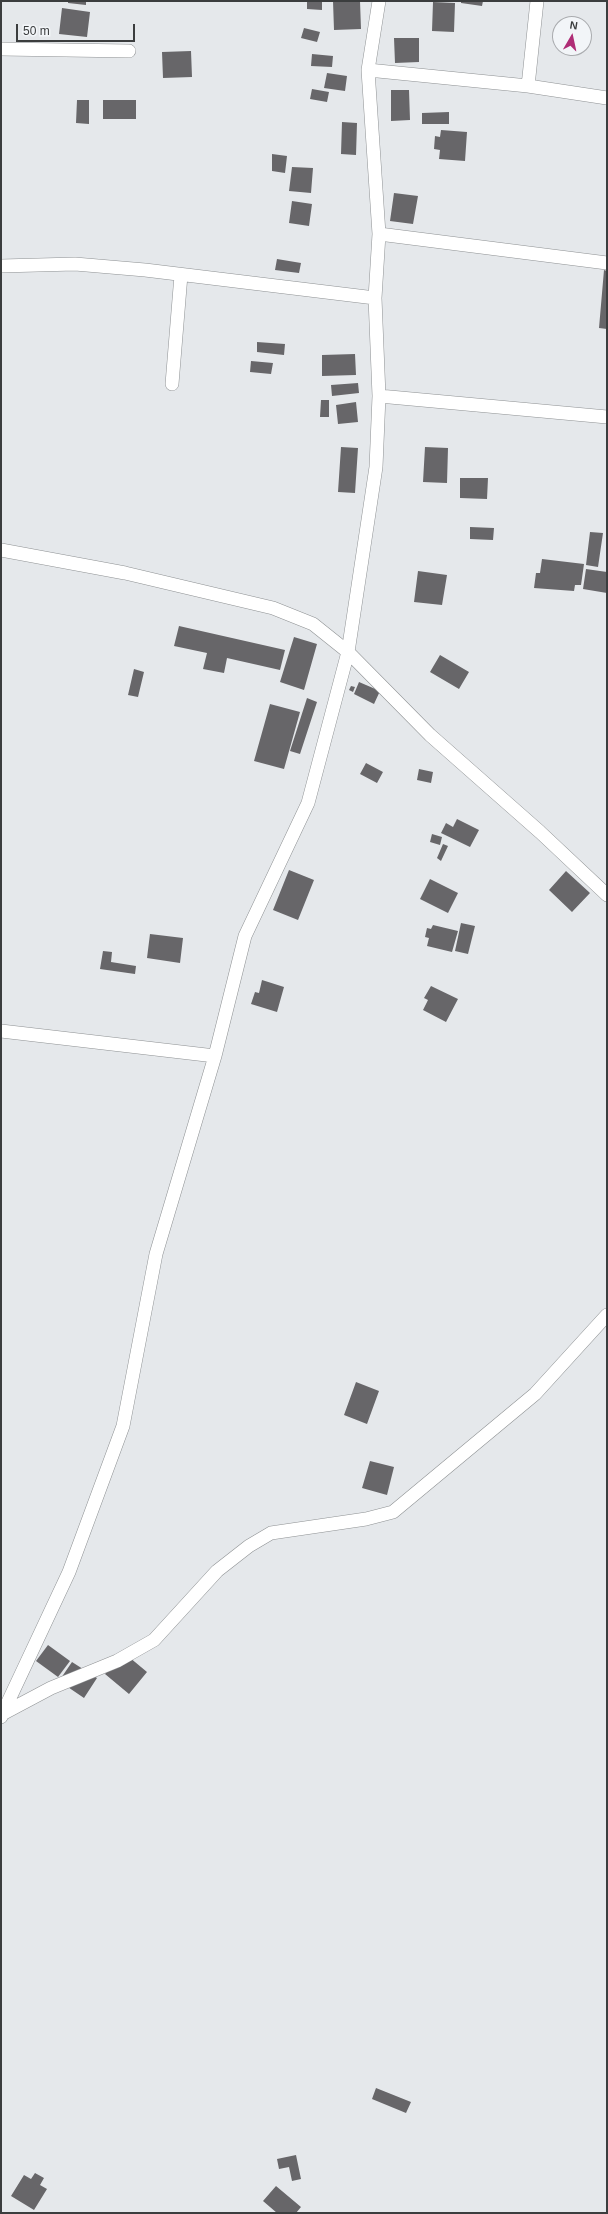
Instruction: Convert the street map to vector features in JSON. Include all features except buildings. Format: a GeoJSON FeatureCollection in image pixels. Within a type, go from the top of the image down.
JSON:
{"type":"FeatureCollection","features":[{"type":"Feature","properties":{"kind":"street"},"geometry":{"type":"LineString","coordinates":[[2,1715],[69,1572],[123,1426],[156,1254],[215,1056],[245,936],[308,803],[348,652],[376,466],[379,396],[375,298],[379,234],[368,70],[379,1]]}},
{"type":"Feature","properties":{"kind":"street"},"geometry":{"type":"LineString","coordinates":[[528,86],[537,1]]}},
{"type":"Feature","properties":{"kind":"street"},"geometry":{"type":"LineString","coordinates":[[1,50],[129,51]]}},
{"type":"Feature","properties":{"kind":"street"},"geometry":{"type":"LineString","coordinates":[[368,70],[528,86],[607,98]]}},
{"type":"Feature","properties":{"kind":"street"},"geometry":{"type":"LineString","coordinates":[[379,234],[607,263]]}},
{"type":"Feature","properties":{"kind":"street"},"geometry":{"type":"LineString","coordinates":[[1,266],[75,264],[375,298]]}},
{"type":"Feature","properties":{"kind":"street"},"geometry":{"type":"LineString","coordinates":[[172,384],[181,275]]}},
{"type":"Feature","properties":{"kind":"street"},"geometry":{"type":"LineString","coordinates":[[379,396],[607,417]]}},
{"type":"Feature","properties":{"kind":"street"},"geometry":{"type":"LineString","coordinates":[[1,550],[125,573],[273,608],[313,624],[348,652],[430,735],[540,832],[607,895]]}},
{"type":"Feature","properties":{"kind":"street"},"geometry":{"type":"LineString","coordinates":[[1,1031],[215,1056]]}},
{"type":"Feature","properties":{"kind":"street"},"geometry":{"type":"LineString","coordinates":[[2,1715],[51,1688],[117,1661],[154,1640],[217,1571],[250,1546],[271,1533],[366,1519],[392,1512],[535,1394],[607,1316]]}}]}
